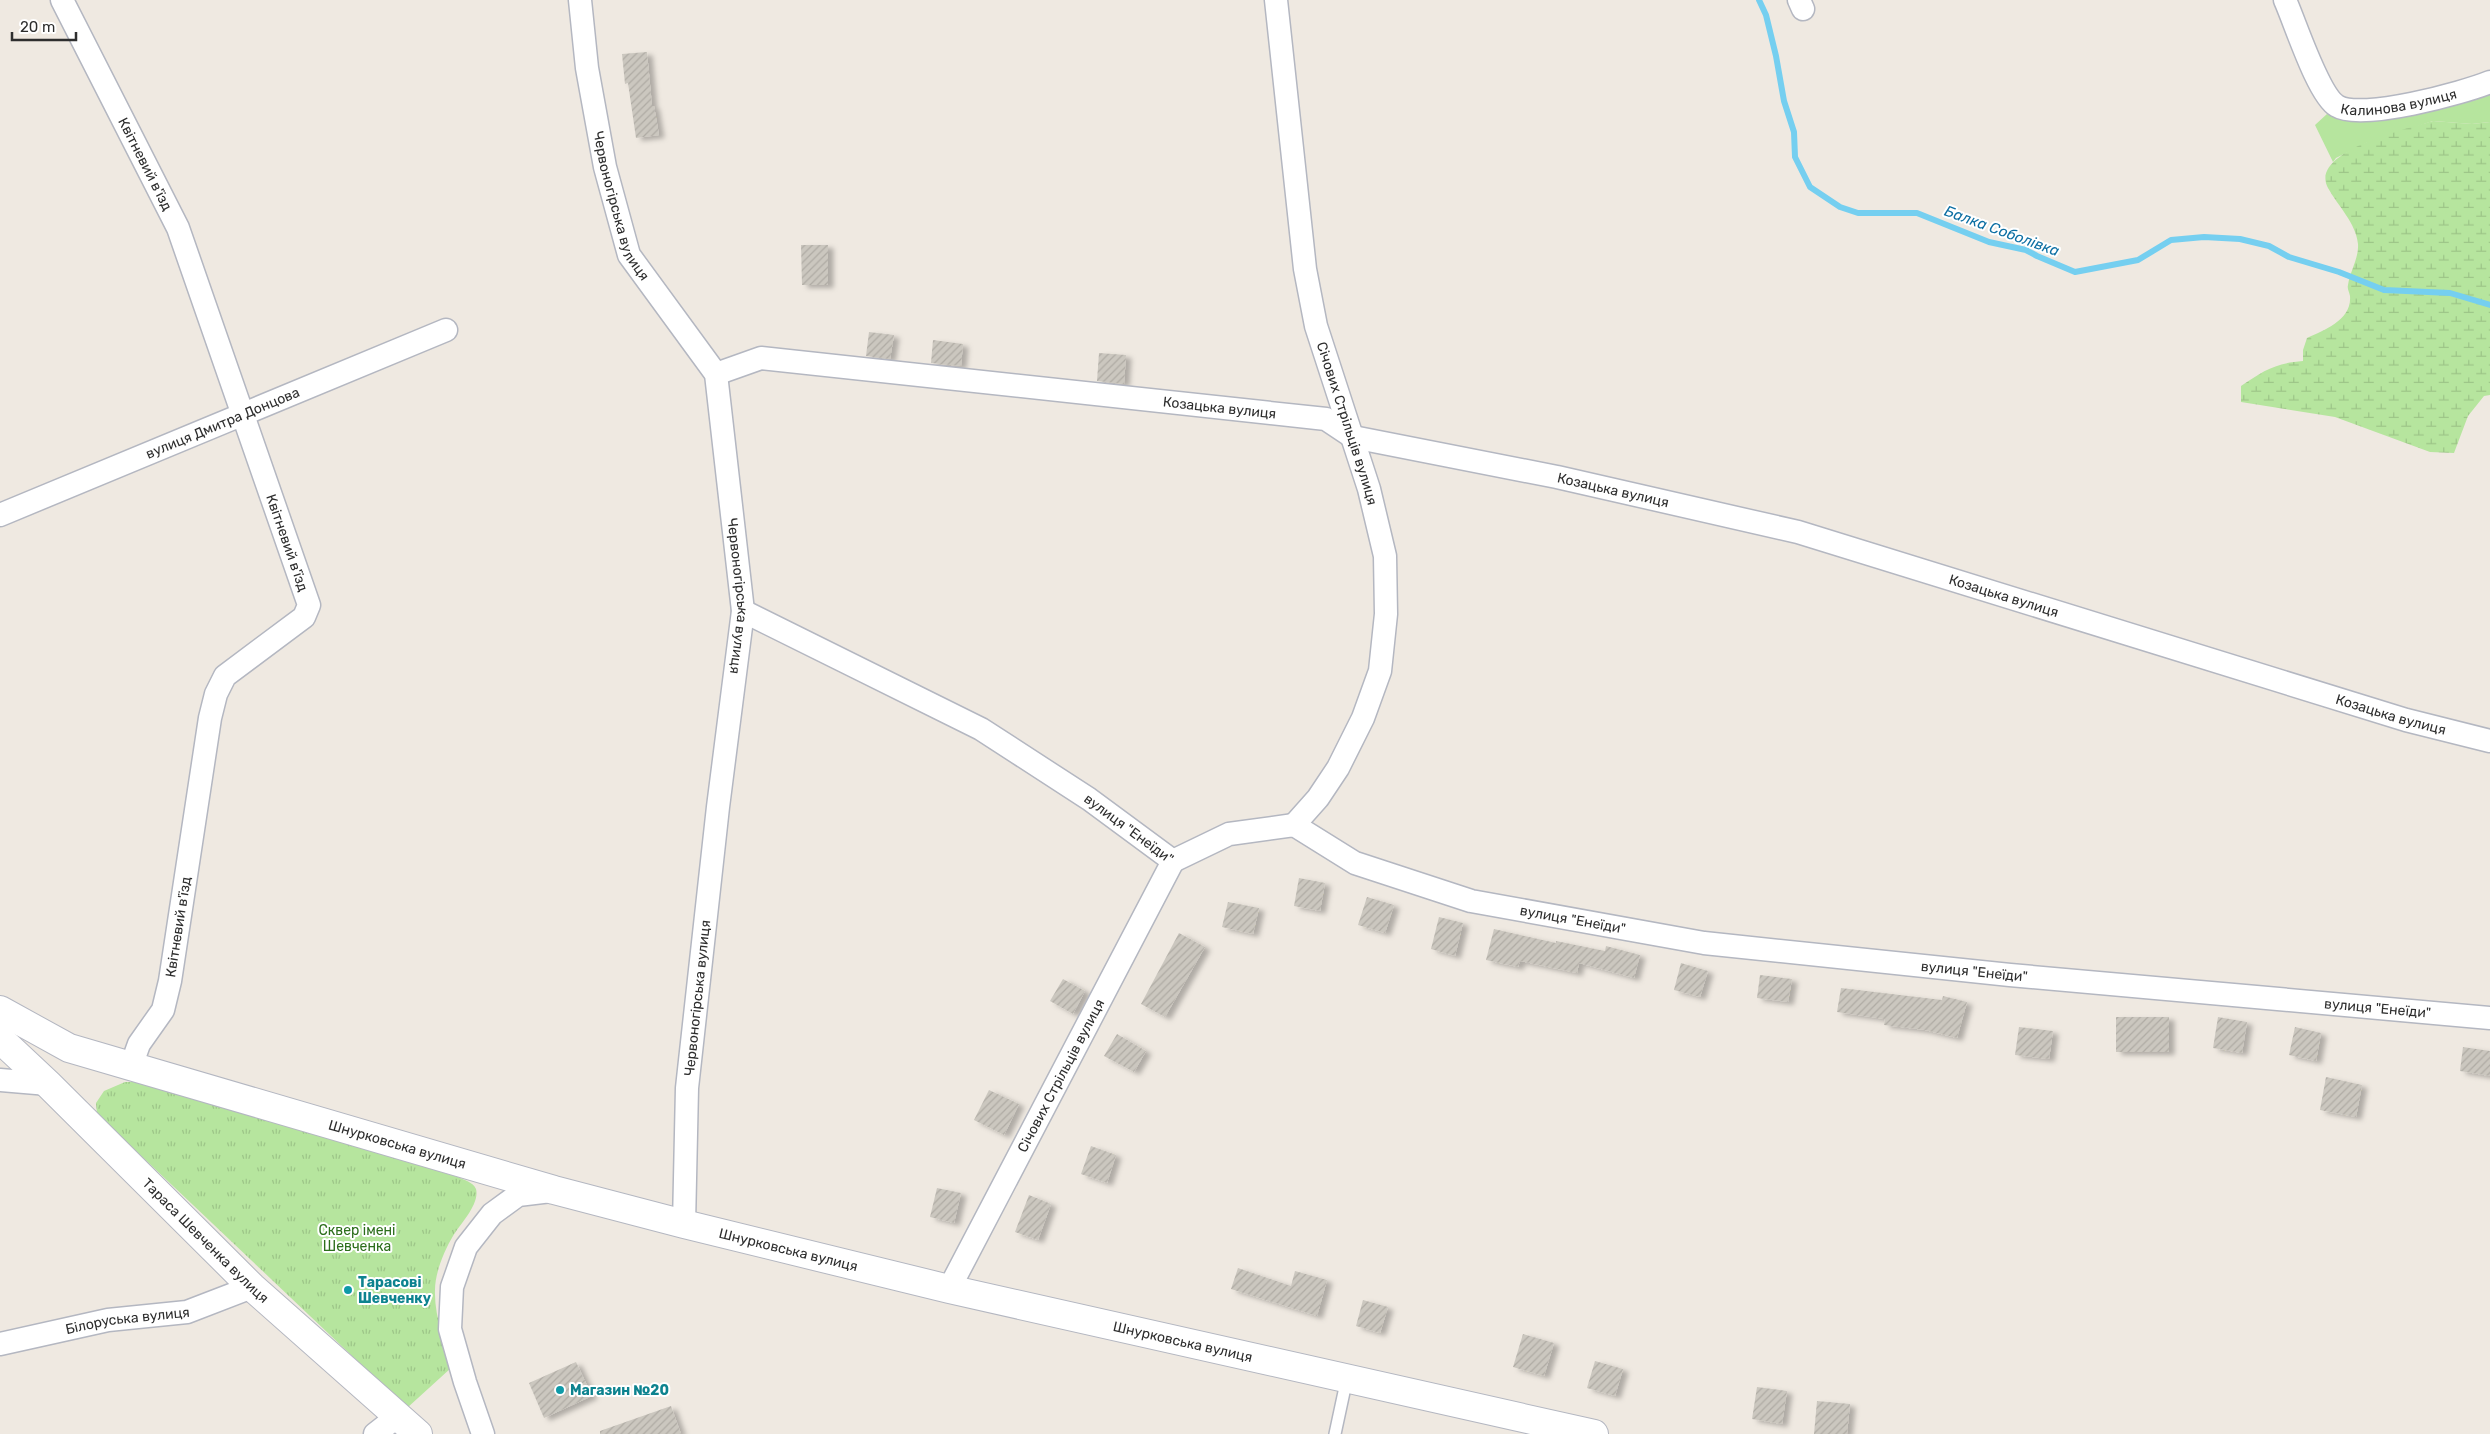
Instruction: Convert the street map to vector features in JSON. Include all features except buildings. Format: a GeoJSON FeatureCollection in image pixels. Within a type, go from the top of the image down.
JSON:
{"type":"FeatureCollection","features":[{"type":"Feature","properties":{"kind":"street","name":"Квітневий в'їзд"},"geometry":{"type":"LineString","coordinates":[[62,0],[178,228],[309,605],[304,617],[225,676],[216,694],[210,718],[170,981],[164,1010],[139,1044],[134,1058],[140,1068]]}},
{"type":"Feature","properties":{"kind":"street","name":"Червоногірська вулиця"},"geometry":{"type":"LineString","coordinates":[[580,0],[587,68],[605,167],[629,255],[716,374],[743,611],[718,807],[687,1088],[684,1224]]}},
{"type":"Feature","properties":{"kind":"street","name":"Січових Стрільців вулиця"},"geometry":{"type":"LineString","coordinates":[[1276,0],[1309,288],[1316,326],[1369,490],[1385,556],[1386,614],[1380,671],[1363,718],[1338,768],[1318,798],[1294,826]]}},
{"type":"Feature","properties":{"kind":"street","name":"Калинова вулиця"},"geometry":{"type":"LineString","coordinates":[[2285,0],[2322,89],[2337,106],[2365,112],[2419,102],[2490,82]]}},
{"type":"Feature","properties":{"kind":"street","name":"вулиця Дмитра Донцова"},"geometry":{"type":"LineString","coordinates":[[0,515],[446,330]]}},
{"type":"Feature","properties":{"kind":"street","name":"Козацька вулиця"},"geometry":{"type":"LineString","coordinates":[[716,374],[761,358],[1326,419],[1353,437],[1557,477],[1798,532],[2406,720],[2490,741]]}},
{"type":"Feature","properties":{"kind":"street","name":"вулиця \"Енеїди\""},"geometry":{"type":"LineString","coordinates":[[743,611],[981,729],[1089,799],[1173,861],[1229,834],[1294,826],[1355,863],[1471,901],[1704,943],[2010,975],[2490,1018]]}},
{"type":"Feature","properties":{"kind":"street","name":"Січових Стрільців вулиця"},"geometry":{"type":"LineString","coordinates":[[949,1289],[1173,861]]}},
{"type":"Feature","properties":{"kind":"street","name":"Шнурковська вулиця"},"geometry":{"type":"LineString","coordinates":[[0,1010],[69,1048],[554,1190],[949,1289],[1594,1434]]}},
{"type":"Feature","properties":{"kind":"street","name":"Тараса Шевченка вулиця"},"geometry":{"type":"LineString","coordinates":[[0,1039],[48,1084],[252,1287],[418,1434]]}},
{"type":"Feature","properties":{"kind":"street"},"geometry":{"type":"LineString","coordinates":[[0,1080],[48,1084]]}},
{"type":"Feature","properties":{"kind":"street"},"geometry":{"type":"LineString","coordinates":[[484,1434],[450,1329],[452,1287],[466,1247],[492,1214],[518,1196],[554,1190]]}},
{"type":"Feature","properties":{"kind":"street","name":"Білоруська вулиця"},"geometry":{"type":"LineString","coordinates":[[0,1344],[108,1320],[187,1312],[252,1287]]}},
{"type":"Feature","properties":{"kind":"street"},"geometry":{"type":"LineString","coordinates":[[375,1434],[398,1416]]}},
{"type":"Feature","properties":{"kind":"lane"},"geometry":{"type":"LineString","coordinates":[[1335,1434],[1347,1378]]}},
{"type":"Feature","properties":{"kind":"green space"},"geometry":{"type":"Polygon","coordinates":[[[2490,87],[2490,122],[2472,124],[2433,121],[2366,143],[2336,158],[2333,162],[2315,125],[2327,114],[2341,119],[2490,87]]]}},
{"type":"Feature","properties":{"kind":"green space"},"geometry":{"type":"Polygon","coordinates":[[[2433,121],[2472,124],[2490,122],[2490,395],[2484,396],[2468,416],[2454,453],[2430,452],[2335,417],[2241,402],[2241,386],[2277,366],[2303,361],[2303,350],[2307,338],[2336,323],[2347,312],[2350,296],[2348,286],[2358,244],[2354,229],[2328,188],[2326,175],[2333,163],[2346,152],[2364,143],[2433,121]]]}},
{"type":"Feature","properties":{"kind":"green space","name":"Сквер імені Шевченка"},"geometry":{"type":"Polygon","coordinates":[[[125,1082],[142,1082],[458,1177],[473,1185],[476,1189],[475,1201],[469,1214],[446,1248],[435,1283],[436,1310],[451,1368],[407,1408],[97,1114],[96,1103],[104,1091],[125,1082]]]}},
{"type":"Feature","properties":{"kind":"waterway","name":"Балка Соболівка"},"geometry":{"type":"LineString","coordinates":[[1759,0],[1766,15],[1784,101],[1794,132],[1795,157],[1810,187],[1840,207],[1858,213],[1917,213],[1989,242],[2026,250],[2075,272],[2138,260],[2171,240],[2204,237],[2240,239],[2269,246],[2289,257],[2339,272],[2384,290],[2450,293],[2490,305]]}},
{"type":"Feature","properties":{"kind":"place","name":"Тарасові Шевченку"},"geometry":{"type":"Point","coordinates":[348,1290]}},
{"type":"Feature","properties":{"kind":"place","name":"Магазин №20"},"geometry":{"type":"Point","coordinates":[560,1390]}}]}
